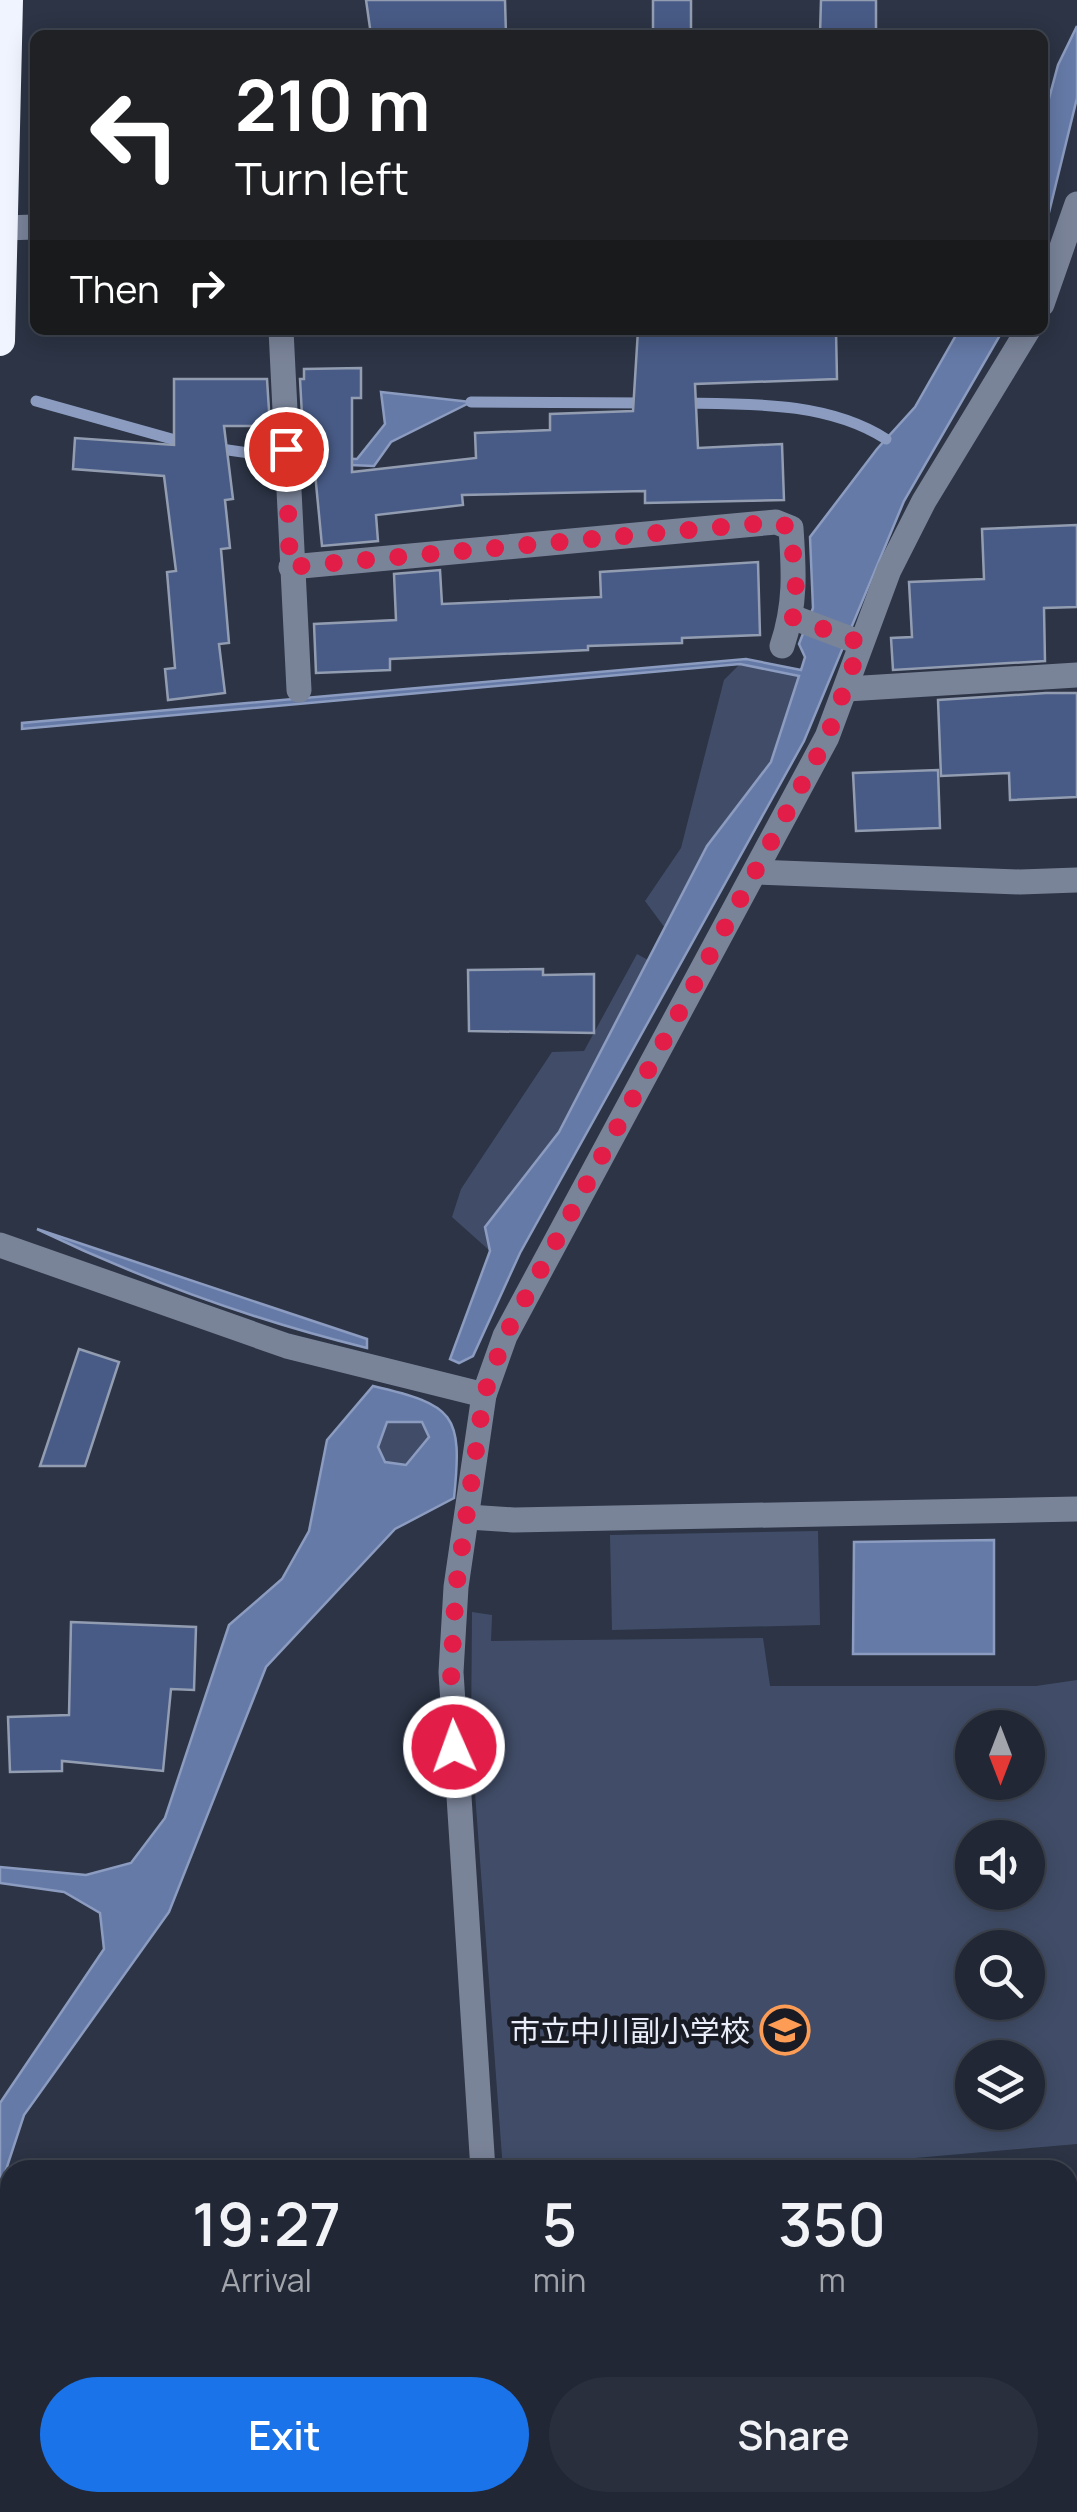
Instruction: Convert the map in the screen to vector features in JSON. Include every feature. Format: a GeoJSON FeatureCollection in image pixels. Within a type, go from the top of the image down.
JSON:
{"type":"FeatureCollection","features":[{"type":"Feature","properties":{"kind":"highway"},"geometry":{"type":"LineString","coordinates":[[0,341],[3,42],[8,1]]}},
{"type":"Feature","properties":{"kind":"street"},"geometry":{"type":"LineString","coordinates":[[8,1],[32,0]]}},
{"type":"Feature","properties":{"kind":"street"},"geometry":{"type":"LineString","coordinates":[[1048,288],[1077,204]]}},
{"type":"Feature","properties":{"kind":"street"},"geometry":{"type":"LineString","coordinates":[[3,228],[30,227]]}},
{"type":"Feature","properties":{"kind":"street"},"geometry":{"type":"LineString","coordinates":[[280,335],[290,567],[300,690]]}},
{"type":"Feature","properties":{"kind":"street"},"geometry":{"type":"LineString","coordinates":[[482,2160],[451,1672],[456,1588],[484,1395],[505,1336],[827,738],[889,570],[924,501],[1025,335]]}},
{"type":"Feature","properties":{"kind":"street"},"geometry":{"type":"LineString","coordinates":[[290,567],[776,522],[791,528],[796,590],[782,646]]}},
{"type":"Feature","properties":{"kind":"street"},"geometry":{"type":"LineString","coordinates":[[792,617],[861,643]]}},
{"type":"Feature","properties":{"kind":"street"},"geometry":{"type":"LineString","coordinates":[[846,689],[1077,676]]}},
{"type":"Feature","properties":{"kind":"street"},"geometry":{"type":"LineString","coordinates":[[756,872],[1020,882],[1077,880]]}},
{"type":"Feature","properties":{"kind":"street"},"geometry":{"type":"LineString","coordinates":[[0,1244],[287,1346],[484,1395]]}},
{"type":"Feature","properties":{"kind":"street"},"geometry":{"type":"LineString","coordinates":[[468,1517],[534,1520],[1077,1509]]}},
{"type":"Feature","properties":{"kind":"shaded area"},"geometry":{"type":"Polygon","coordinates":[[[1077,26],[1077,98],[1048,217],[1048,102],[1058,65],[1077,26]]]}},
{"type":"Feature","properties":{"kind":"shaded area"},"geometry":{"type":"Polygon","coordinates":[[[956,335],[1000,335],[904,501],[804,741],[520,1253],[473,1356],[459,1363],[450,1359],[490,1251],[485,1227],[559,1132],[707,846],[771,762],[799,676],[740,664],[22,729],[22,723],[746,659],[801,670],[805,657],[799,644],[813,608],[810,537],[877,449],[915,407],[956,335]]]}},
{"type":"Feature","properties":{"kind":"shaded area"},"geometry":{"type":"Polygon","coordinates":[[[381,392],[471,402],[391,442],[374,466],[299,463],[299,457],[357,459],[385,424],[381,392]]]}},
{"type":"Feature","properties":{"kind":"shaded area"},"geometry":{"type":"Polygon","coordinates":[[[740,664],[799,676],[771,762],[707,846],[665,928],[645,901],[681,848],[724,680],[740,664]]]}},
{"type":"Feature","properties":{"kind":"shaded area"},"geometry":{"type":"Polygon","coordinates":[[[637,954],[648,960],[559,1132],[485,1227],[490,1251],[452,1217],[461,1189],[552,1052],[584,1051],[637,954]]]}},
{"type":"Feature","properties":{"kind":"shaded area"},"geometry":{"type":"Polygon","coordinates":[[[37,1229],[367,1339],[367,1348],[199,1297],[37,1229]]]}},
{"type":"Feature","properties":{"kind":"shaded area"},"geometry":{"type":"Polygon","coordinates":[[[373,1386],[421,1400],[447,1417],[457,1447],[454,1498],[395,1529],[266,1667],[169,1912],[24,2115],[9,2160],[0,2160],[0,2103],[104,1949],[100,1913],[64,1892],[0,1883],[0,1867],[86,1875],[131,1863],[165,1818],[229,1625],[282,1579],[309,1531],[327,1440],[373,1386]],[[387,1422],[378,1447],[385,1462],[406,1465],[429,1437],[422,1422],[387,1422]]]}},
{"type":"Feature","properties":{"kind":"shaded area"},"geometry":{"type":"Polygon","coordinates":[[[386,1422],[422,1422],[429,1438],[406,1465],[385,1462],[377,1446],[386,1422]]]}},
{"type":"Feature","properties":{"kind":"shaded area"},"geometry":{"type":"Polygon","coordinates":[[[818,1531],[820,1625],[612,1630],[610,1535],[818,1531]]]}},
{"type":"Feature","properties":{"kind":"shaded area"},"geometry":{"type":"Polygon","coordinates":[[[994,1540],[994,1654],[853,1654],[854,1542],[994,1540]]]}},
{"type":"Feature","properties":{"kind":"shaded area","name":"市立中川副小学校"},"geometry":{"type":"Polygon","coordinates":[[[472,1612],[492,1615],[491,1641],[763,1638],[770,1686],[1036,1686],[1077,1680],[1077,2144],[892,2160],[502,2160],[471,1739],[472,1612]]]}},
{"type":"Feature","properties":{"kind":"building"},"geometry":{"type":"Polygon","coordinates":[[[366,0],[505,0],[506,30],[370,30],[366,0]]]}},
{"type":"Feature","properties":{"kind":"building"},"geometry":{"type":"Polygon","coordinates":[[[653,0],[691,0],[691,30],[653,30],[653,0]]]}},
{"type":"Feature","properties":{"kind":"building"},"geometry":{"type":"Polygon","coordinates":[[[821,0],[876,0],[876,30],[820,30],[821,0]]]}},
{"type":"Feature","properties":{"kind":"building"},"geometry":{"type":"Polygon","coordinates":[[[638,335],[836,335],[837,379],[695,384],[698,448],[782,444],[784,500],[645,503],[645,491],[462,495],[463,505],[376,515],[378,541],[322,546],[313,452],[304,452],[300,379],[304,379],[304,369],[361,368],[361,398],[352,398],[352,472],[476,458],[475,433],[550,430],[550,414],[633,411],[638,335]]]}},
{"type":"Feature","properties":{"kind":"building"},"geometry":{"type":"Polygon","coordinates":[[[174,379],[267,379],[270,426],[224,426],[233,499],[225,500],[230,548],[221,549],[229,643],[219,644],[225,693],[168,700],[165,669],[175,668],[167,572],[176,571],[164,476],[73,469],[75,438],[174,445],[174,379]]]}},
{"type":"Feature","properties":{"kind":"building"},"geometry":{"type":"Polygon","coordinates":[[[1077,525],[1077,607],[1044,608],[1045,661],[893,670],[891,638],[912,637],[909,582],[984,579],[982,529],[1077,525]]]}},
{"type":"Feature","properties":{"kind":"building"},"geometry":{"type":"Polygon","coordinates":[[[758,562],[760,635],[682,638],[682,643],[588,646],[588,650],[390,659],[390,670],[316,673],[314,624],[396,620],[394,574],[440,570],[442,604],[601,597],[600,572],[758,562]]]}},
{"type":"Feature","properties":{"kind":"building"},"geometry":{"type":"Polygon","coordinates":[[[1077,693],[1077,797],[1010,800],[1009,773],[941,776],[938,700],[1077,693]]]}},
{"type":"Feature","properties":{"kind":"building"},"geometry":{"type":"Polygon","coordinates":[[[938,770],[940,828],[856,831],[853,773],[938,770]]]}},
{"type":"Feature","properties":{"kind":"building"},"geometry":{"type":"Polygon","coordinates":[[[543,969],[543,975],[594,974],[594,1033],[469,1031],[468,970],[543,969]]]}},
{"type":"Feature","properties":{"kind":"building"},"geometry":{"type":"Polygon","coordinates":[[[79,1349],[119,1362],[85,1466],[40,1466],[79,1349]]]}},
{"type":"Feature","properties":{"kind":"building"},"geometry":{"type":"Polygon","coordinates":[[[71,1622],[196,1627],[194,1690],[171,1689],[163,1771],[62,1761],[62,1771],[10,1772],[8,1717],[69,1715],[71,1622]]]}},
{"type":"Feature","properties":{"kind":"waterway"},"geometry":{"type":"LineString","coordinates":[[36,401],[186,443]]}},
{"type":"Feature","properties":{"kind":"waterway"},"geometry":{"type":"LineString","coordinates":[[471,402],[647,403]]}},
{"type":"Feature","properties":{"kind":"waterway"},"geometry":{"type":"LineString","coordinates":[[680,403],[813,411],[838,417],[886,439]]}},
{"type":"Feature","properties":{"kind":"waterway"},"geometry":{"type":"LineString","coordinates":[[214,448],[270,456]]}},
{"type":"Feature","properties":{"kind":"place","name":"市立中川副小学校"},"geometry":{"type":"Point","coordinates":[785,2030]}},
{"type":"Feature","properties":{"kind":"route"},"geometry":{"type":"LineString","coordinates":[[286,449],[290,567],[776,522],[791,528],[796,590],[792,617],[861,643],[827,738],[505,1336],[484,1395],[456,1588],[451,1672],[454,1747]]}}]}
